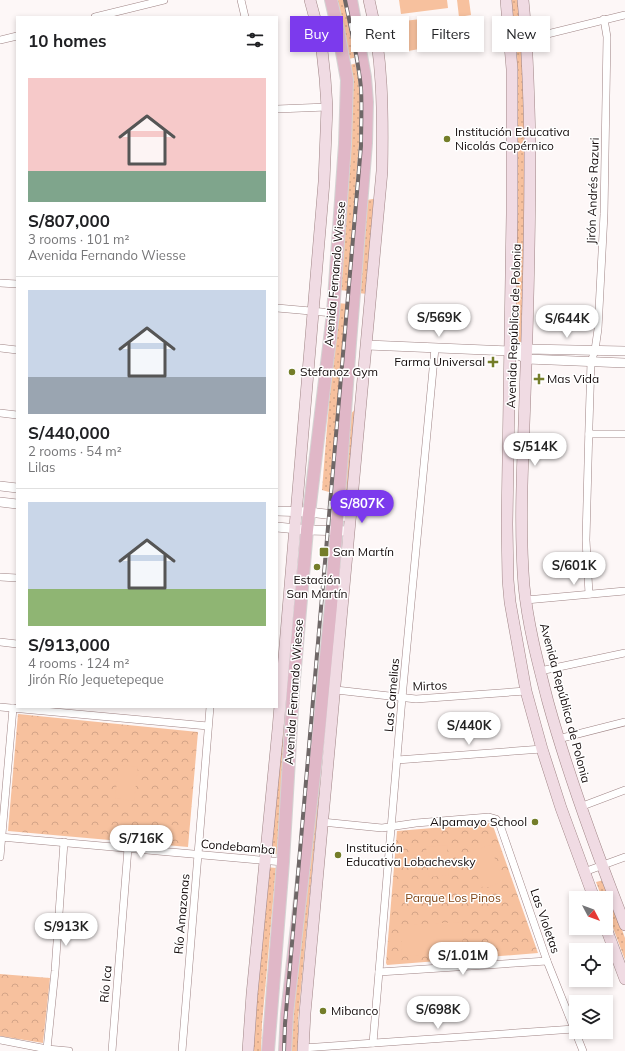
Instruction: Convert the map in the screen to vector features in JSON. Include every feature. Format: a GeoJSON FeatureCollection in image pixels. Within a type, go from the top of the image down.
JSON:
{"type":"FeatureCollection","features":[{"type":"Feature","properties":{"kind":"main road","name":"Avenida Fernando Wiesse"},"geometry":{"type":"LineString","coordinates":[[268,1051],[283,862],[293,691],[301,529],[296,512],[324,182],[327,107],[321,41],[310,0]]}},
{"type":"Feature","properties":{"kind":"main road","name":"Avenida Fernando Wiesse"},"geometry":{"type":"LineString","coordinates":[[248,1051],[252,994],[278,729],[301,529],[309,512],[333,313],[347,103],[347,80],[331,0]]}},
{"type":"Feature","properties":{"kind":"main road","name":"Avenida Fernando Wiesse"},"geometry":{"type":"LineString","coordinates":[[285,1051],[288,1006],[328,643],[366,142],[367,102],[365,77],[351,0]]}},
{"type":"Feature","properties":{"kind":"main road"},"geometry":{"type":"LineString","coordinates":[[303,1049],[322,822],[336,690],[350,517],[382,171],[383,126],[379,58],[375,24],[369,0]]}},
{"type":"Feature","properties":{"kind":"main road","name":"Avenida República de Polonia"},"geometry":{"type":"LineString","coordinates":[[506,0],[508,16]]}},
{"type":"Feature","properties":{"kind":"main road","name":"Avenida República de Polonia"},"geometry":{"type":"LineString","coordinates":[[523,0],[525,16]]}},
{"type":"Feature","properties":{"kind":"main road","name":"Avenida República de Polonia"},"geometry":{"type":"LineString","coordinates":[[511,52],[512,214],[507,524],[510,602],[526,691],[542,750],[591,891]]}},
{"type":"Feature","properties":{"kind":"main road","name":"Avenida República de Polonia"},"geometry":{"type":"LineString","coordinates":[[528,52],[530,213],[523,526],[526,600],[531,635],[558,739],[580,807],[625,925]]}},
{"type":"Feature","properties":{"kind":"main road"},"geometry":{"type":"LineString","coordinates":[[609,935],[625,979]]}},
{"type":"Feature","properties":{"kind":"street"},"geometry":{"type":"LineString","coordinates":[[99,16],[164,0]]}},
{"type":"Feature","properties":{"kind":"street"},"geometry":{"type":"LineString","coordinates":[[241,0],[245,16]]}},
{"type":"Feature","properties":{"kind":"street"},"geometry":{"type":"LineString","coordinates":[[550,33],[625,15]]}},
{"type":"Feature","properties":{"kind":"street","name":"Jirón Andrés Razuri"},"geometry":{"type":"LineString","coordinates":[[591,362],[596,350],[604,214],[607,37],[604,19]]}},
{"type":"Feature","properties":{"kind":"street"},"geometry":{"type":"LineString","coordinates":[[0,40],[16,36]]}},
{"type":"Feature","properties":{"kind":"street"},"geometry":{"type":"LineString","coordinates":[[278,109],[327,107]]}},
{"type":"Feature","properties":{"kind":"street"},"geometry":{"type":"LineString","coordinates":[[0,283],[16,284]]}},
{"type":"Feature","properties":{"kind":"street"},"geometry":{"type":"LineString","coordinates":[[278,308],[333,313]]}},
{"type":"Feature","properties":{"kind":"street"},"geometry":{"type":"LineString","coordinates":[[367,346],[510,351],[591,362],[625,363]]}},
{"type":"Feature","properties":{"kind":"street"},"geometry":{"type":"LineString","coordinates":[[0,348],[16,350]]}},
{"type":"Feature","properties":{"kind":"street","name":"Las Camelias"},"geometry":{"type":"LineString","coordinates":[[373,1043],[402,698],[435,348]]}},
{"type":"Feature","properties":{"kind":"street"},"geometry":{"type":"LineString","coordinates":[[526,354],[596,350],[625,351]]}},
{"type":"Feature","properties":{"kind":"street"},"geometry":{"type":"LineString","coordinates":[[589,594],[586,540],[591,362]]}},
{"type":"Feature","properties":{"kind":"street"},"geometry":{"type":"LineString","coordinates":[[0,413],[16,415]]}},
{"type":"Feature","properties":{"kind":"street"},"geometry":{"type":"LineString","coordinates":[[588,434],[625,434]]}},
{"type":"Feature","properties":{"kind":"street"},"geometry":{"type":"LineString","coordinates":[[0,486],[16,488]]}},
{"type":"Feature","properties":{"kind":"street"},"geometry":{"type":"LineString","coordinates":[[0,502],[16,504]]}},
{"type":"Feature","properties":{"kind":"street"},"geometry":{"type":"LineString","coordinates":[[278,511],[309,512],[350,517]]}},
{"type":"Feature","properties":{"kind":"street"},"geometry":{"type":"LineString","coordinates":[[278,527],[349,531]]}},
{"type":"Feature","properties":{"kind":"street"},"geometry":{"type":"LineString","coordinates":[[0,576],[16,578]]}},
{"type":"Feature","properties":{"kind":"street"},"geometry":{"type":"LineString","coordinates":[[526,600],[625,591]]}},
{"type":"Feature","properties":{"kind":"street"},"geometry":{"type":"LineString","coordinates":[[0,642],[16,644]]}},
{"type":"Feature","properties":{"kind":"street"},"geometry":{"type":"LineString","coordinates":[[540,671],[625,654]]}},
{"type":"Feature","properties":{"kind":"street","name":"Mirtos"},"geometry":{"type":"LineString","coordinates":[[336,690],[416,699],[526,691]]}},
{"type":"Feature","properties":{"kind":"street"},"geometry":{"type":"LineString","coordinates":[[0,706],[208,726]]}},
{"type":"Feature","properties":{"kind":"street"},"geometry":{"type":"LineString","coordinates":[[0,857],[13,708]]}},
{"type":"Feature","properties":{"kind":"street","name":"Río Amazonas"},"geometry":{"type":"LineString","coordinates":[[182,1051],[210,708]]}},
{"type":"Feature","properties":{"kind":"street"},"geometry":{"type":"LineString","coordinates":[[558,739],[625,722]]}},
{"type":"Feature","properties":{"kind":"street"},"geometry":{"type":"LineString","coordinates":[[397,760],[542,750]]}},
{"type":"Feature","properties":{"kind":"street"},"geometry":{"type":"LineString","coordinates":[[580,807],[625,790]]}},
{"type":"Feature","properties":{"kind":"street","name":"Las Violetas"},"geometry":{"type":"LineString","coordinates":[[392,826],[489,817],[496,819],[500,825],[547,961],[569,1016]]}},
{"type":"Feature","properties":{"kind":"street"},"geometry":{"type":"LineString","coordinates":[[322,822],[382,828],[392,826]]}},
{"type":"Feature","properties":{"kind":"street","name":"Condebamba"},"geometry":{"type":"LineString","coordinates":[[1,837],[283,862]]}},
{"type":"Feature","properties":{"kind":"street"},"geometry":{"type":"LineString","coordinates":[[47,1049],[55,971],[64,842]]}},
{"type":"Feature","properties":{"kind":"street","name":"Río Ica"},"geometry":{"type":"LineString","coordinates":[[112,1051],[128,848]]}},
{"type":"Feature","properties":{"kind":"street"},"geometry":{"type":"LineString","coordinates":[[584,872],[625,857]]}},
{"type":"Feature","properties":{"kind":"street"},"geometry":{"type":"LineString","coordinates":[[379,972],[547,961]]}},
{"type":"Feature","properties":{"kind":"street"},"geometry":{"type":"LineString","coordinates":[[303,1049],[569,1029]]}},
{"type":"Feature","properties":{"kind":"street","name":"Las Violetas"},"geometry":{"type":"LineString","coordinates":[[578,1039],[583,1051]]}},
{"type":"Feature","properties":{"kind":"street"},"geometry":{"type":"LineString","coordinates":[[0,1040],[47,1049],[69,1051]]}},
{"type":"Feature","properties":{"kind":"green space"},"geometry":{"type":"Polygon","coordinates":[[[334,0],[347,0],[351,23],[351,52],[356,52],[357,57],[349,59],[343,35],[343,16],[338,16],[334,0]]]}},
{"type":"Feature","properties":{"kind":"green space"},"geometry":{"type":"Polygon","coordinates":[[[399,0],[447,0],[448,8],[401,14],[399,0]]]}},
{"type":"Feature","properties":{"kind":"green space"},"geometry":{"type":"Polygon","coordinates":[[[457,0],[469,0],[471,15],[459,16],[457,0]]]}},
{"type":"Feature","properties":{"kind":"green space"},"geometry":{"type":"Polygon","coordinates":[[[508,0],[519,0],[520,16],[510,16],[508,0]]]}},
{"type":"Feature","properties":{"kind":"green space"},"geometry":{"type":"Polygon","coordinates":[[[417,19],[417,49],[409,51],[409,20],[417,19]]]}},
{"type":"Feature","properties":{"kind":"green space"},"geometry":{"type":"Polygon","coordinates":[[[517,52],[525,52],[529,70],[521,346],[517,345],[515,342],[518,171],[517,52]]]}},
{"type":"Feature","properties":{"kind":"green space"},"geometry":{"type":"Polygon","coordinates":[[[357,63],[363,102],[350,291],[338,290],[350,65],[357,63]]]}},
{"type":"Feature","properties":{"kind":"green space"},"geometry":{"type":"Polygon","coordinates":[[[373,199],[376,201],[368,294],[357,293],[367,200],[373,199]]]}},
{"type":"Feature","properties":{"kind":"green space"},"geometry":{"type":"Polygon","coordinates":[[[337,303],[349,304],[334,489],[329,492],[322,490],[337,303]]]}},
{"type":"Feature","properties":{"kind":"green space"},"geometry":{"type":"Polygon","coordinates":[[[358,406],[346,510],[343,510],[347,418],[358,406]]]}},
{"type":"Feature","properties":{"kind":"green space"},"geometry":{"type":"Polygon","coordinates":[[[296,538],[302,538],[278,854],[267,855],[296,538]]]}},
{"type":"Feature","properties":{"kind":"green space"},"geometry":{"type":"Polygon","coordinates":[[[18,714],[198,732],[188,847],[8,831],[18,714]]]}},
{"type":"Feature","properties":{"kind":"green space"},"geometry":{"type":"Polygon","coordinates":[[[319,754],[323,754],[298,1020],[298,1051],[290,1051],[319,754]]]}},
{"type":"Feature","properties":{"kind":"green space"},"geometry":{"type":"Polygon","coordinates":[[[119,765],[138,767],[134,801],[115,798],[119,765]]]}},
{"type":"Feature","properties":{"kind":"green space","name":"Parque Los Pinos"},"geometry":{"type":"Polygon","coordinates":[[[492,823],[538,953],[387,965],[397,831],[492,823]]]}},
{"type":"Feature","properties":{"kind":"green space"},"geometry":{"type":"Polygon","coordinates":[[[447,845],[449,875],[429,877],[426,847],[447,845]]]}},
{"type":"Feature","properties":{"kind":"green space"},"geometry":{"type":"Polygon","coordinates":[[[490,845],[503,881],[483,889],[470,852],[490,845]]]}},
{"type":"Feature","properties":{"kind":"green space"},"geometry":{"type":"Polygon","coordinates":[[[266,867],[276,868],[262,1024],[261,1051],[252,1051],[266,867]]]}},
{"type":"Feature","properties":{"kind":"green space"},"geometry":{"type":"Polygon","coordinates":[[[604,880],[608,891],[599,891],[596,882],[604,880]]]}},
{"type":"Feature","properties":{"kind":"green space"},"geometry":{"type":"Polygon","coordinates":[[[613,905],[625,938],[625,960],[613,928],[613,905]]]}},
{"type":"Feature","properties":{"kind":"green space"},"geometry":{"type":"Polygon","coordinates":[[[462,922],[463,953],[402,956],[401,925],[462,922]]]}},
{"type":"Feature","properties":{"kind":"green space"},"geometry":{"type":"Polygon","coordinates":[[[0,974],[50,978],[43,1043],[0,1036],[0,974]]]}},
{"type":"Feature","properties":{"kind":"railway"},"geometry":{"type":"LineString","coordinates":[[284,1051],[285,1024],[361,146],[360,77],[345,0]]}},
{"type":"Feature","properties":{"kind":"place","name":"Institución Educativa Nicolás Copérnico"},"geometry":{"type":"Point","coordinates":[447,139]}},
{"type":"Feature","properties":{"kind":"place","name":"Farma Universal"},"geometry":{"type":"Point","coordinates":[493,362]}},
{"type":"Feature","properties":{"kind":"place","name":"Stefanoz Gym"},"geometry":{"type":"Point","coordinates":[292,372]}},
{"type":"Feature","properties":{"kind":"place","name":"Mas Vida"},"geometry":{"type":"Point","coordinates":[539,379]}},
{"type":"Feature","properties":{"kind":"place","name":"San Martín"},"geometry":{"type":"Point","coordinates":[324,552]}},
{"type":"Feature","properties":{"kind":"place","name":"Estación San Martín"},"geometry":{"type":"Point","coordinates":[317,567]}},
{"type":"Feature","properties":{"kind":"place","name":"Alpamayo School"},"geometry":{"type":"Point","coordinates":[535,822]}},
{"type":"Feature","properties":{"kind":"place","name":"Institución Educativa Lobachevsky"},"geometry":{"type":"Point","coordinates":[338,855]}},
{"type":"Feature","properties":{"kind":"place","name":"Mibanco"},"geometry":{"type":"Point","coordinates":[323,1011]}}]}
